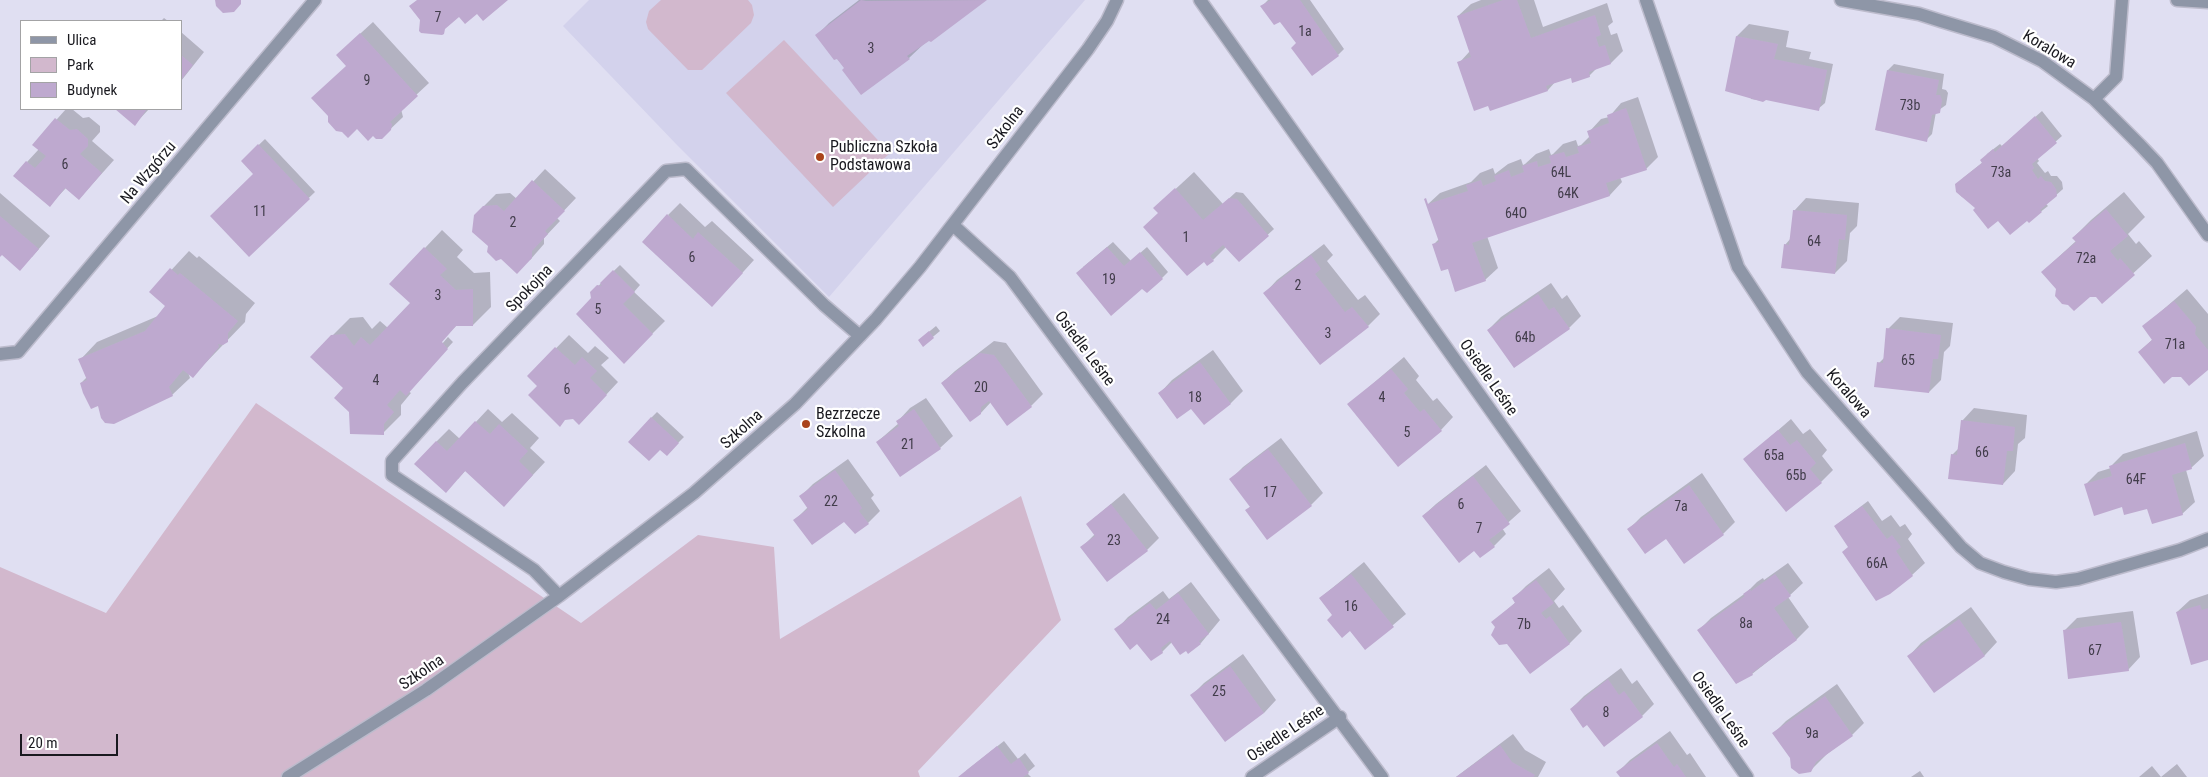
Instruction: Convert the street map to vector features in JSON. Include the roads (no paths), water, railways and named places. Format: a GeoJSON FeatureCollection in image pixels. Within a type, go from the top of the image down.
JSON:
{"type":"FeatureCollection","features":[{"type":"Feature","properties":{"kind":"street","name":"Na Wzgórzu"},"geometry":{"type":"LineString","coordinates":[[0,354],[18,352],[315,0]]}},
{"type":"Feature","properties":{"kind":"street","name":"Szkolna"},"geometry":{"type":"LineString","coordinates":[[288,777],[426,690],[559,596],[694,493],[748,447],[813,386],[860,336],[920,267],[1088,49],[1107,21],[1117,0]]}},
{"type":"Feature","properties":{"kind":"street","name":"Osiedle Leśne"},"geometry":{"type":"LineString","coordinates":[[1200,0],[1580,535],[1747,777]]}},
{"type":"Feature","properties":{"kind":"street","name":"Koralowa"},"geometry":{"type":"LineString","coordinates":[[1646,0],[1738,267],[1807,372],[1961,547],[1980,563],[2004,572],[2029,579],[2056,582],[2078,579],[2180,550],[2208,539]]}},
{"type":"Feature","properties":{"kind":"street"},"geometry":{"type":"LineString","coordinates":[[1651,14],[1659,0]]}},
{"type":"Feature","properties":{"kind":"street","name":"Koralowa"},"geometry":{"type":"LineString","coordinates":[[1841,0],[1919,14],[1994,38],[2042,61],[2094,99],[2157,163],[2208,235]]}},
{"type":"Feature","properties":{"kind":"street"},"geometry":{"type":"LineString","coordinates":[[2094,99],[2116,77],[2122,0]]}},
{"type":"Feature","properties":{"kind":"street"},"geometry":{"type":"LineString","coordinates":[[2177,0],[2208,2]]}},
{"type":"Feature","properties":{"kind":"street","name":"Spokojna"},"geometry":{"type":"LineString","coordinates":[[559,596],[534,570],[392,475],[392,460],[462,383],[666,171],[686,169],[824,305],[860,336]]}},
{"type":"Feature","properties":{"kind":"street","name":"Osiedle Leśne"},"geometry":{"type":"LineString","coordinates":[[953,225],[1010,277],[1340,717],[1382,777]]}},
{"type":"Feature","properties":{"kind":"street","name":"Osiedle Leśne"},"geometry":{"type":"LineString","coordinates":[[1252,777],[1340,717]]}},
{"type":"Feature","properties":{"kind":"place","name":"Publiczna Szkoła Podstawowa"},"geometry":{"type":"Point","coordinates":[820,157]}},
{"type":"Feature","properties":{"kind":"place","name":"Bezrzecze Szkolna"},"geometry":{"type":"Point","coordinates":[806,424]}}]}
